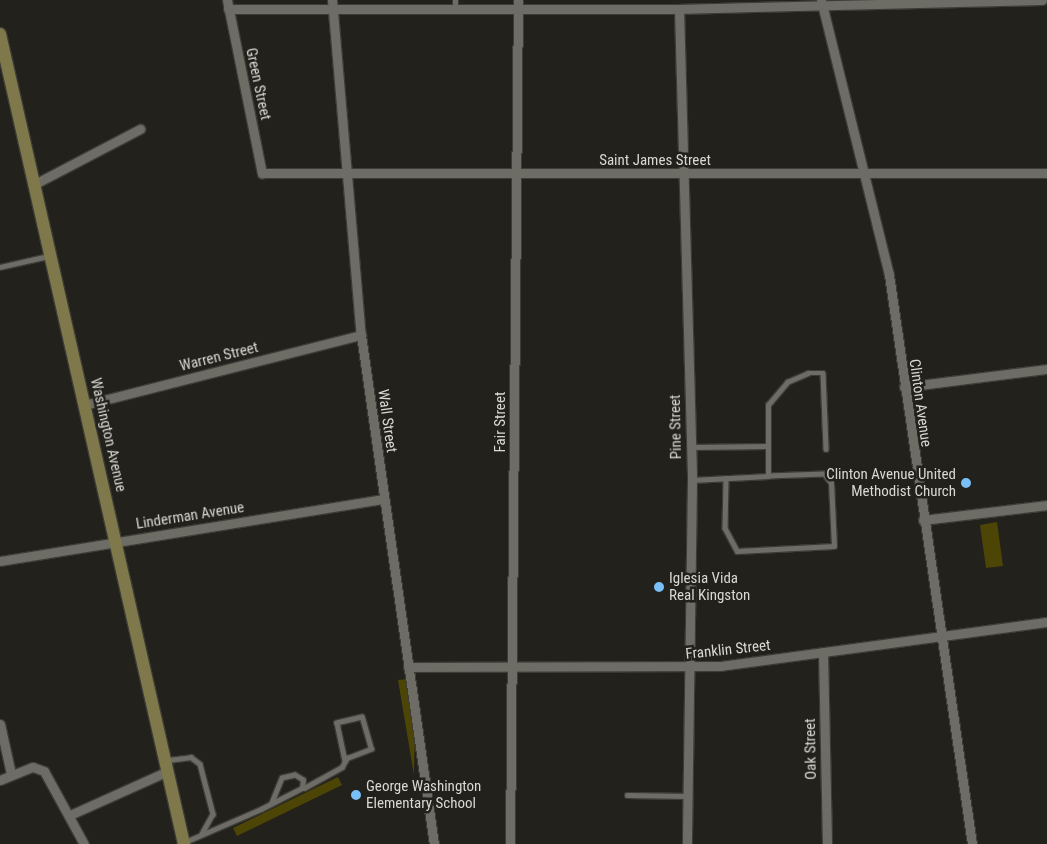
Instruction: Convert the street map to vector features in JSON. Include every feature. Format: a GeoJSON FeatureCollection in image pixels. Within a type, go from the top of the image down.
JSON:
{"type":"FeatureCollection","features":[{"type":"Feature","properties":{"kind":"main road","name":"Washington Avenue"},"geometry":{"type":"LineString","coordinates":[[0,34],[184,843]]}},
{"type":"Feature","properties":{"kind":"street"},"geometry":{"type":"LineString","coordinates":[[227,4],[677,6],[822,2],[1042,0]]}},
{"type":"Feature","properties":{"kind":"street","name":"Clinton Avenue"},"geometry":{"type":"LineString","coordinates":[[822,2],[889,275],[923,520],[972,844]]}},
{"type":"Feature","properties":{"kind":"street","name":"Green Street"},"geometry":{"type":"LineString","coordinates":[[227,4],[262,173]]}},
{"type":"Feature","properties":{"kind":"street","name":"Wall Street"},"geometry":{"type":"LineString","coordinates":[[332,4],[345,176],[361,336],[434,844]]}},
{"type":"Feature","properties":{"kind":"street","name":"Fair Street"},"geometry":{"type":"LineString","coordinates":[[510,844],[518,4]]}},
{"type":"Feature","properties":{"kind":"street","name":"Pine Street"},"geometry":{"type":"LineString","coordinates":[[677,6],[684,175],[692,480],[691,668],[687,844]]}},
{"type":"Feature","properties":{"kind":"street"},"geometry":{"type":"LineString","coordinates":[[33,185],[140,128]]}},
{"type":"Feature","properties":{"kind":"street","name":"Saint James Street"},"geometry":{"type":"LineString","coordinates":[[262,173],[345,176],[1047,173]]}},
{"type":"Feature","properties":{"kind":"street","name":"Warren Street"},"geometry":{"type":"LineString","coordinates":[[84,405],[361,336]]}},
{"type":"Feature","properties":{"kind":"street"},"geometry":{"type":"LineString","coordinates":[[904,387],[1047,369]]}},
{"type":"Feature","properties":{"kind":"street","name":"Linderman Avenue"},"geometry":{"type":"LineString","coordinates":[[0,561],[384,499]]}},
{"type":"Feature","properties":{"kind":"street"},"geometry":{"type":"LineString","coordinates":[[923,520],[1047,505]]}},
{"type":"Feature","properties":{"kind":"street","name":"Franklin Street"},"geometry":{"type":"LineString","coordinates":[[408,667],[513,669],[691,668],[1047,622]]}},
{"type":"Feature","properties":{"kind":"street","name":"Oak Street"},"geometry":{"type":"LineString","coordinates":[[822,652],[827,844]]}},
{"type":"Feature","properties":{"kind":"street"},"geometry":{"type":"LineString","coordinates":[[0,724],[11,774]]}},
{"type":"Feature","properties":{"kind":"street"},"geometry":{"type":"LineString","coordinates":[[0,780],[33,766],[44,771],[70,815],[84,844]]}},
{"type":"Feature","properties":{"kind":"street"},"geometry":{"type":"LineString","coordinates":[[70,815],[167,766]]}},
{"type":"Feature","properties":{"kind":"lane"},"geometry":{"type":"LineString","coordinates":[[0,267],[50,256]]}},
{"type":"Feature","properties":{"kind":"lane"},"geometry":{"type":"LineString","coordinates":[[768,476],[768,406],[787,382],[823,373],[826,449]]}},
{"type":"Feature","properties":{"kind":"lane"},"geometry":{"type":"LineString","coordinates":[[691,447],[768,446]]}},
{"type":"Feature","properties":{"kind":"lane"},"geometry":{"type":"LineString","coordinates":[[692,480],[726,478],[768,476],[824,474],[831,482],[834,546],[737,551],[726,528],[726,478]]}},
{"type":"Feature","properties":{"kind":"lane"},"geometry":{"type":"LineString","coordinates":[[184,843],[302,788],[371,749],[362,717],[336,723],[346,762]]}},
{"type":"Feature","properties":{"kind":"lane"},"geometry":{"type":"LineString","coordinates":[[167,766],[191,757],[200,764],[213,814],[201,835]]}},
{"type":"Feature","properties":{"kind":"lane"},"geometry":{"type":"LineString","coordinates":[[272,803],[282,778],[295,775],[303,780],[302,788]]}},
{"type":"Feature","properties":{"kind":"lane"},"geometry":{"type":"LineString","coordinates":[[627,795],[688,796]]}},
{"type":"Feature","properties":{"kind":"shaded area"},"geometry":{"type":"Polygon","coordinates":[[[997,522],[1003,566],[986,568],[980,525],[997,522]]]}},
{"type":"Feature","properties":{"kind":"shaded area"},"geometry":{"type":"Polygon","coordinates":[[[408,679],[415,726],[414,775],[398,680],[408,679]]]}},
{"type":"Feature","properties":{"kind":"shaded area"},"geometry":{"type":"Polygon","coordinates":[[[338,777],[342,785],[237,836],[233,828],[338,777]]]}},
{"type":"Feature","properties":{"kind":"place","name":"Clinton Avenue United Methodist Church"},"geometry":{"type":"Point","coordinates":[966,483]}},
{"type":"Feature","properties":{"kind":"place","name":"Iglesia Vida Real Kingston"},"geometry":{"type":"Point","coordinates":[659,587]}},
{"type":"Feature","properties":{"kind":"place","name":"George Washington Elementary School"},"geometry":{"type":"Point","coordinates":[356,795]}}]}
